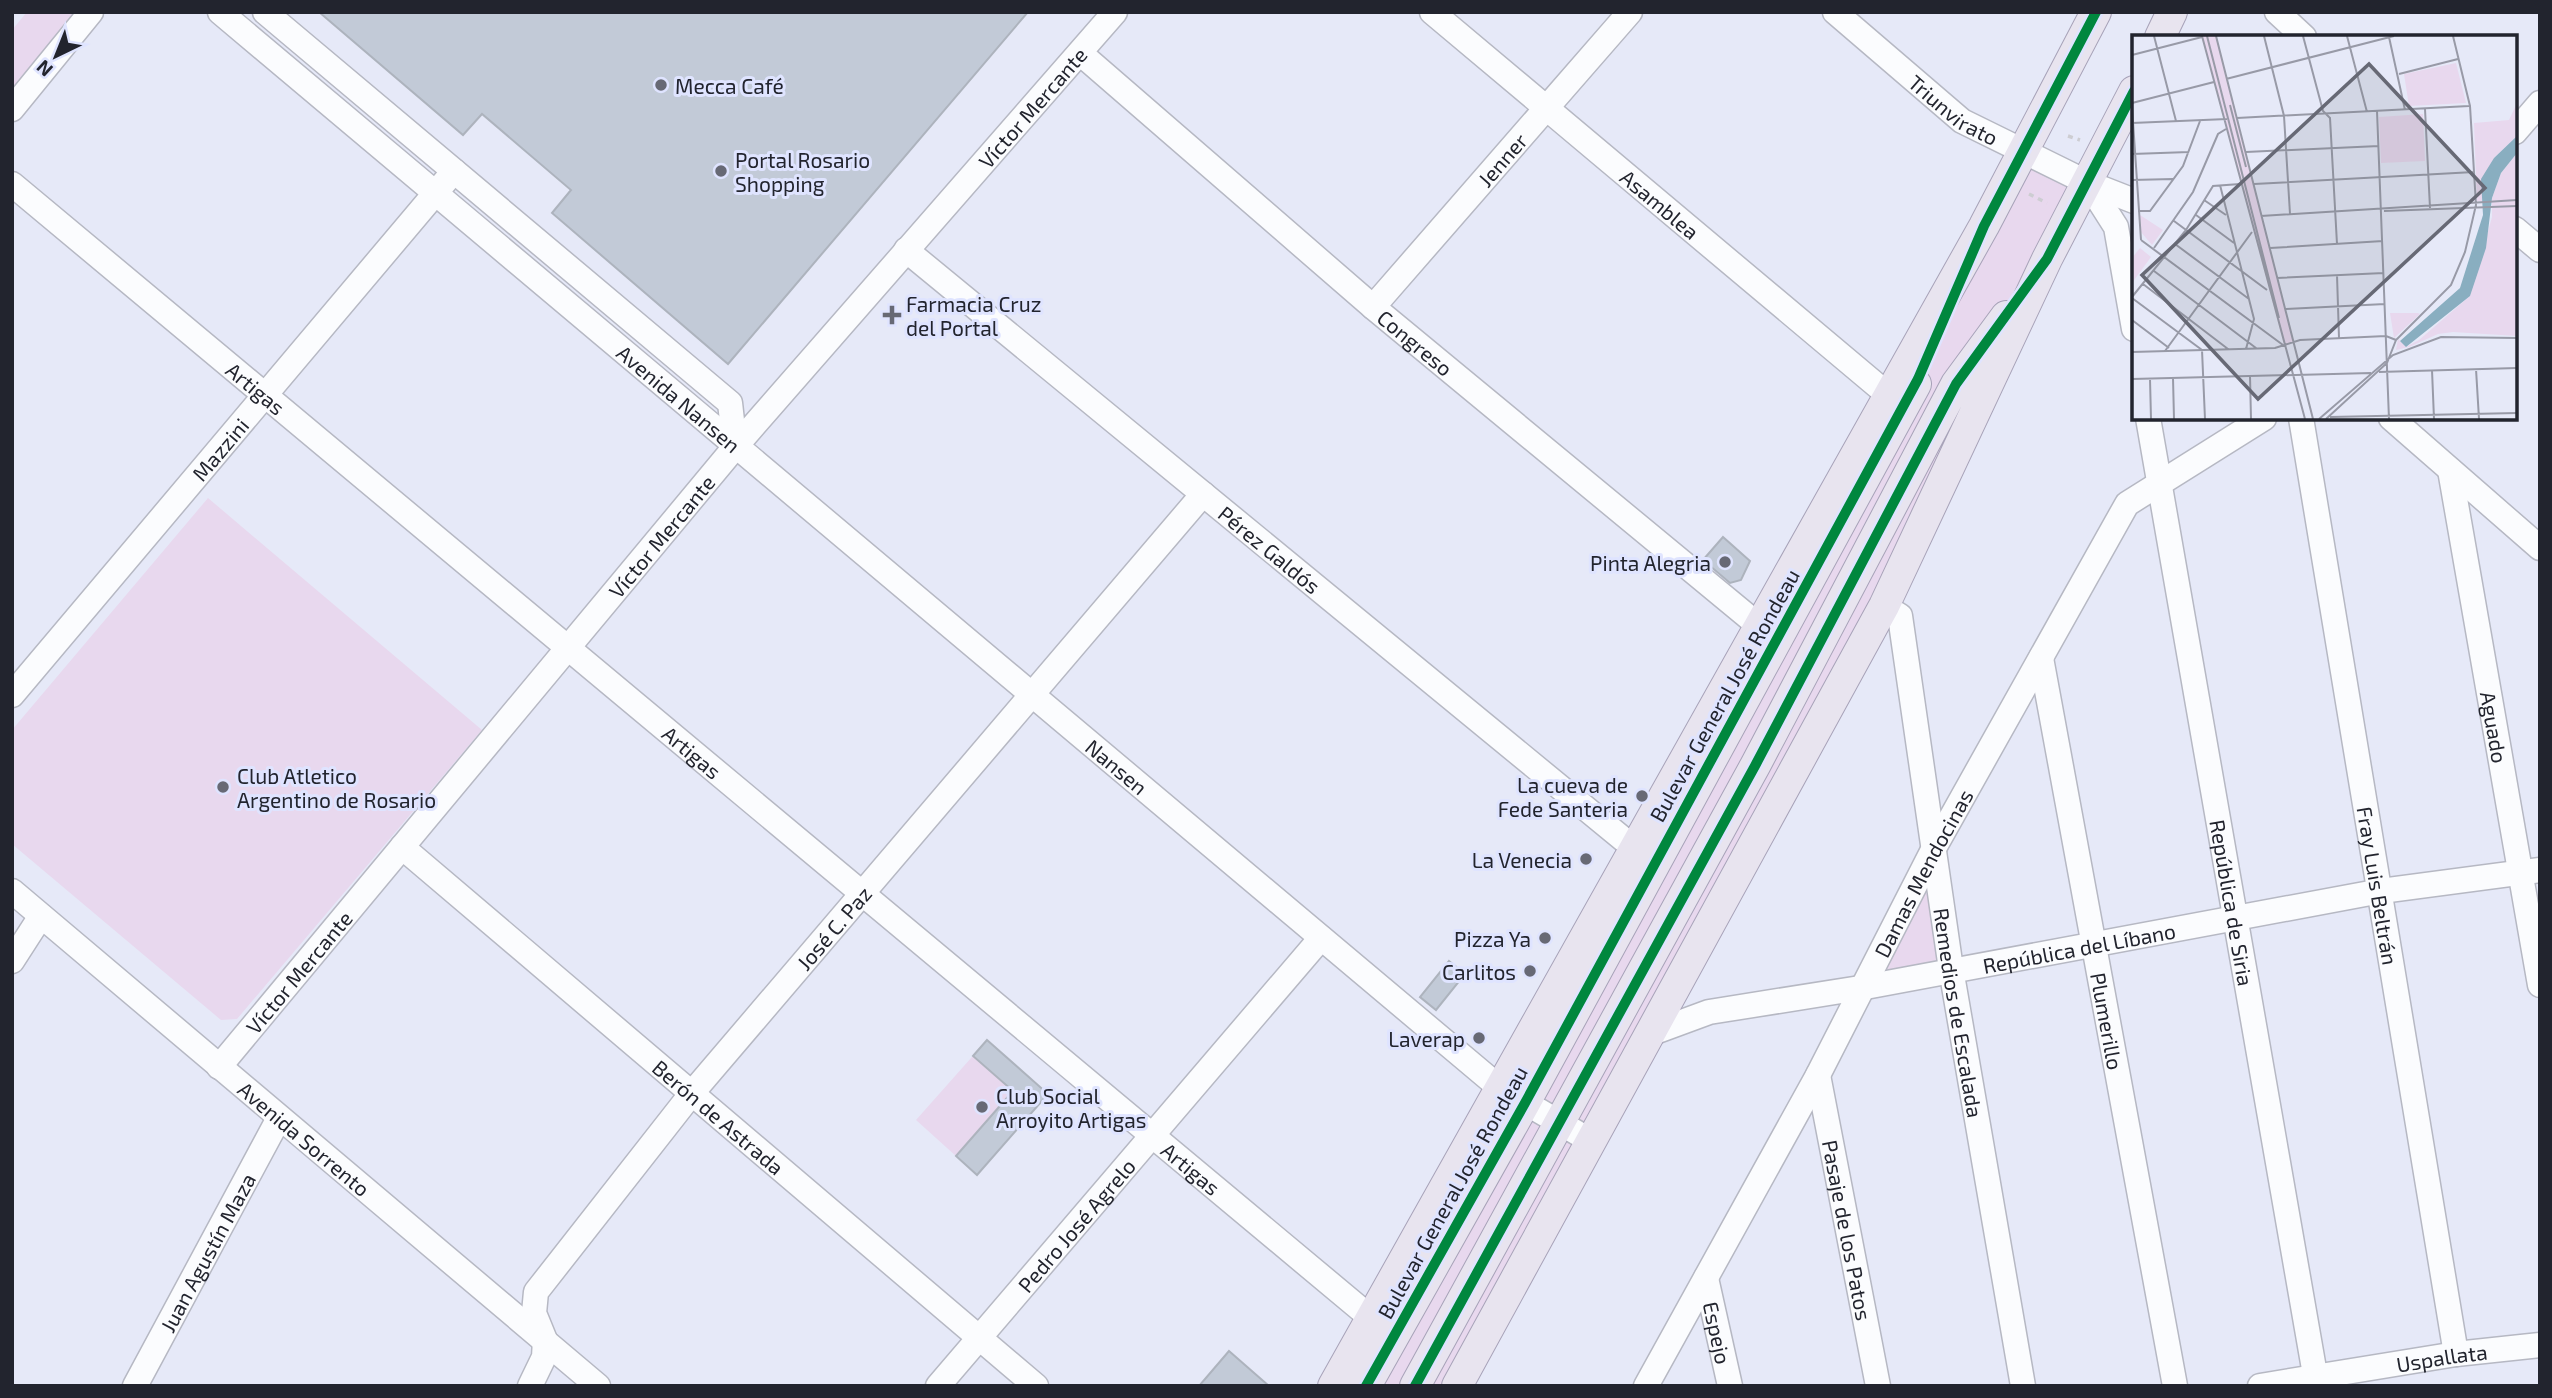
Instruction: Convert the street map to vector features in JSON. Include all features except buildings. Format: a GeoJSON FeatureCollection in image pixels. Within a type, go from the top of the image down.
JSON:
{"type":"FeatureCollection","features":[{"type":"Feature","properties":{"kind":"main road","name":"Bulevar General José Rondeau"},"geometry":{"type":"LineString","coordinates":[[1334,1386],[1887,394],[1984,226],[2096,12]]}},
{"type":"Feature","properties":{"kind":"main road"},"geometry":{"type":"LineString","coordinates":[[2161,35],[2172,12]]}},
{"type":"Feature","properties":{"kind":"main road"},"geometry":{"type":"LineString","coordinates":[[1457,1386],[1884,606],[2047,259],[2132,95]]}},
{"type":"Feature","properties":{"kind":"main road","name":"Bulevar General José Rondeau"},"geometry":{"type":"LineString","coordinates":[[1366,1386],[1525,1103],[1919,379],[1984,226]]}},
{"type":"Feature","properties":{"kind":"main road"},"geometry":{"type":"LineString","coordinates":[[1415,1386],[1756,764],[1956,384],[2047,259]]}},
{"type":"Feature","properties":{"kind":"main road"},"geometry":{"type":"LineString","coordinates":[[1756,764],[1832,701]]}},
{"type":"Feature","properties":{"kind":"main road"},"geometry":{"type":"LineString","coordinates":[[1609,892],[1684,808]]}},
{"type":"Feature","properties":{"kind":"street"},"geometry":{"type":"LineString","coordinates":[[12,109],[91,12]]}},
{"type":"Feature","properties":{"kind":"street","name":"Avenida Nansen"},"geometry":{"type":"LineString","coordinates":[[220,12],[735,447]]}},
{"type":"Feature","properties":{"kind":"street","name":"Avenida Nansen"},"geometry":{"type":"LineString","coordinates":[[265,12],[730,403],[735,447]]}},
{"type":"Feature","properties":{"kind":"street","name":"Víctor Mercante"},"geometry":{"type":"LineString","coordinates":[[219,1067],[735,447],[1115,12]]}},
{"type":"Feature","properties":{"kind":"street","name":"Asamblea"},"geometry":{"type":"LineString","coordinates":[[1432,12],[1887,394]]}},
{"type":"Feature","properties":{"kind":"street","name":"Jenner"},"geometry":{"type":"LineString","coordinates":[[1373,307],[1630,12]]}},
{"type":"Feature","properties":{"kind":"street","name":"Triunvirato"},"geometry":{"type":"LineString","coordinates":[[1835,12],[1962,121],[2132,202]]}},
{"type":"Feature","properties":{"kind":"street"},"geometry":{"type":"LineString","coordinates":[[2277,12],[2302,35]]}},
{"type":"Feature","properties":{"kind":"street","name":"Congreso"},"geometry":{"type":"LineString","coordinates":[[1080,52],[1373,307],[1758,625]]}},
{"type":"Feature","properties":{"kind":"street"},"geometry":{"type":"LineString","coordinates":[[2517,130],[2540,103]]}},
{"type":"Feature","properties":{"kind":"street","name":"Mazzini"},"geometry":{"type":"LineString","coordinates":[[12,695],[454,171]]}},
{"type":"Feature","properties":{"kind":"street"},"geometry":{"type":"LineString","coordinates":[[2088,183],[2116,227],[2132,318]]}},
{"type":"Feature","properties":{"kind":"street","name":"Artigas"},"geometry":{"type":"LineString","coordinates":[[12,184],[1371,1318]]}},
{"type":"Feature","properties":{"kind":"street"},"geometry":{"type":"LineString","coordinates":[[2116,227],[2119,216],[2132,205]]}},
{"type":"Feature","properties":{"kind":"street"},"geometry":{"type":"LineString","coordinates":[[2517,231],[2540,250]]}},
{"type":"Feature","properties":{"kind":"street","name":"Pérez Galdós"},"geometry":{"type":"LineString","coordinates":[[906,250],[1634,848]]}},
{"type":"Feature","properties":{"kind":"street","name":"República de Siria"},"geometry":{"type":"LineString","coordinates":[[2148,420],[2316,1382]]}},
{"type":"Feature","properties":{"kind":"street","name":"Damas Mendocinas"},"geometry":{"type":"LineString","coordinates":[[1646,1386],[1818,1075],[1860,988],[1933,850],[2127,504],[2261,420]]}},
{"type":"Feature","properties":{"kind":"street","name":"Fray Luis Beltrán"},"geometry":{"type":"LineString","coordinates":[[2301,420],[2456,1354]]}},
{"type":"Feature","properties":{"kind":"street"},"geometry":{"type":"LineString","coordinates":[[2393,420],[2540,548]]}},
{"type":"Feature","properties":{"kind":"street","name":"Nansen"},"geometry":{"type":"LineString","coordinates":[[735,447],[1500,1088]]}},
{"type":"Feature","properties":{"kind":"street","name":"Aguado"},"geometry":{"type":"LineString","coordinates":[[2451,470],[2531,872],[2540,985]]}},
{"type":"Feature","properties":{"kind":"street","name":"José C. Paz"},"geometry":{"type":"LineString","coordinates":[[545,1340],[534,1313],[536,1292],[692,1093],[1203,494]]}},
{"type":"Feature","properties":{"kind":"street","name":"Remedios de Escalada"},"geometry":{"type":"LineString","coordinates":[[1884,606],[1900,616],[1951,969],[2023,1386]]}},
{"type":"Feature","properties":{"kind":"street","name":"Plumerillo"},"geometry":{"type":"LineString","coordinates":[[2041,658],[2175,1386]]}},
{"type":"Feature","properties":{"kind":"street","name":"Berón de Astrada"},"geometry":{"type":"LineString","coordinates":[[402,847],[1036,1386]]}},
{"type":"Feature","properties":{"kind":"street","name":"República del Líbano"},"geometry":{"type":"LineString","coordinates":[[1636,1058],[1652,1033],[1709,1012],[1860,988],[2381,891],[2531,872]]}},
{"type":"Feature","properties":{"kind":"street","name":"Avenida Sorrento"},"geometry":{"type":"LineString","coordinates":[[12,891],[598,1386]]}},
{"type":"Feature","properties":{"kind":"street"},"geometry":{"type":"LineString","coordinates":[[12,961],[41,916]]}},
{"type":"Feature","properties":{"kind":"street","name":"Pedro José Agrelo"},"geometry":{"type":"LineString","coordinates":[[938,1386],[1321,938]]}},
{"type":"Feature","properties":{"kind":"street","name":"Pasaje de los Patos"},"geometry":{"type":"LineString","coordinates":[[1818,1075],[1878,1386]]}},
{"type":"Feature","properties":{"kind":"street"},"geometry":{"type":"LineString","coordinates":[[1500,1088],[1591,1141]]}},
{"type":"Feature","properties":{"kind":"street","name":"Juan Agustín Maza"},"geometry":{"type":"LineString","coordinates":[[135,1386],[279,1118]]}},
{"type":"Feature","properties":{"kind":"street","name":"Espejo"},"geometry":{"type":"LineString","coordinates":[[1706,1278],[1730,1386]]}},
{"type":"Feature","properties":{"kind":"street"},"geometry":{"type":"LineString","coordinates":[[530,1386],[544,1357],[545,1340]]}},
{"type":"Feature","properties":{"kind":"street","name":"Uspallata"},"geometry":{"type":"LineString","coordinates":[[2260,1386],[2316,1382],[2456,1354],[2540,1345]]}},
{"type":"Feature","properties":{"kind":"path"},"geometry":{"type":"LineString","coordinates":[[2027,193],[2052,205]]}},
{"type":"Feature","properties":{"kind":"shaded area"},"geometry":{"type":"Polygon","coordinates":[[[27,12],[76,12],[12,91],[12,30],[27,12]]]}},
{"type":"Feature","properties":{"kind":"shaded area"},"geometry":{"type":"Polygon","coordinates":[[[2022,150],[2088,183],[1884,606],[1457,1386],[1333,1386],[2022,150]]]}},
{"type":"Feature","properties":{"kind":"shaded area","name":"Club Atletico Argentino de Rosario"},"geometry":{"type":"Polygon","coordinates":[[[208,498],[482,730],[237,1019],[221,1020],[12,844],[12,730],[208,498]]]}},
{"type":"Feature","properties":{"kind":"shaded area"},"geometry":{"type":"Polygon","coordinates":[[[1918,893],[1930,894],[1940,962],[1877,975],[1918,893]]]}},
{"type":"Feature","properties":{"kind":"shaded area","name":"Club Social Arroyito Artigas"},"geometry":{"type":"Polygon","coordinates":[[[987,1040],[1048,1094],[977,1175],[916,1120],[987,1040]]]}},
{"type":"Feature","properties":{"kind":"cycle path"},"geometry":{"type":"LineString","coordinates":[[1366,1386],[1525,1103],[1918,379],[1984,226],[2096,12]]}},
{"type":"Feature","properties":{"kind":"cycle path"},"geometry":{"type":"LineString","coordinates":[[1415,1386],[1756,764],[1956,384],[2047,259],[2132,95]]}},
{"type":"Feature","properties":{"kind":"place","name":"Mecca Café"},"geometry":{"type":"Point","coordinates":[661,85]}},
{"type":"Feature","properties":{"kind":"place","name":"Portal Rosario Shopping"},"geometry":{"type":"Point","coordinates":[721,171]}},
{"type":"Feature","properties":{"kind":"place","name":"Farmacia Cruz del Portal"},"geometry":{"type":"Point","coordinates":[892,315]}},
{"type":"Feature","properties":{"kind":"place","name":"Pinta Alegria"},"geometry":{"type":"Point","coordinates":[1725,562]}},
{"type":"Feature","properties":{"kind":"place","name":"Club Atletico Argentino de Rosario"},"geometry":{"type":"Point","coordinates":[223,787]}},
{"type":"Feature","properties":{"kind":"place","name":"La cueva de Fede Santeria"},"geometry":{"type":"Point","coordinates":[1642,796]}},
{"type":"Feature","properties":{"kind":"place","name":"La Venecia"},"geometry":{"type":"Point","coordinates":[1586,859]}},
{"type":"Feature","properties":{"kind":"place","name":"Pizza Ya"},"geometry":{"type":"Point","coordinates":[1545,938]}},
{"type":"Feature","properties":{"kind":"place","name":"Carlitos"},"geometry":{"type":"Point","coordinates":[1530,971]}},
{"type":"Feature","properties":{"kind":"place","name":"Laverap"},"geometry":{"type":"Point","coordinates":[1479,1038]}},
{"type":"Feature","properties":{"kind":"place","name":"Club Social Arroyito Artigas"},"geometry":{"type":"Point","coordinates":[982,1107]}}]}
